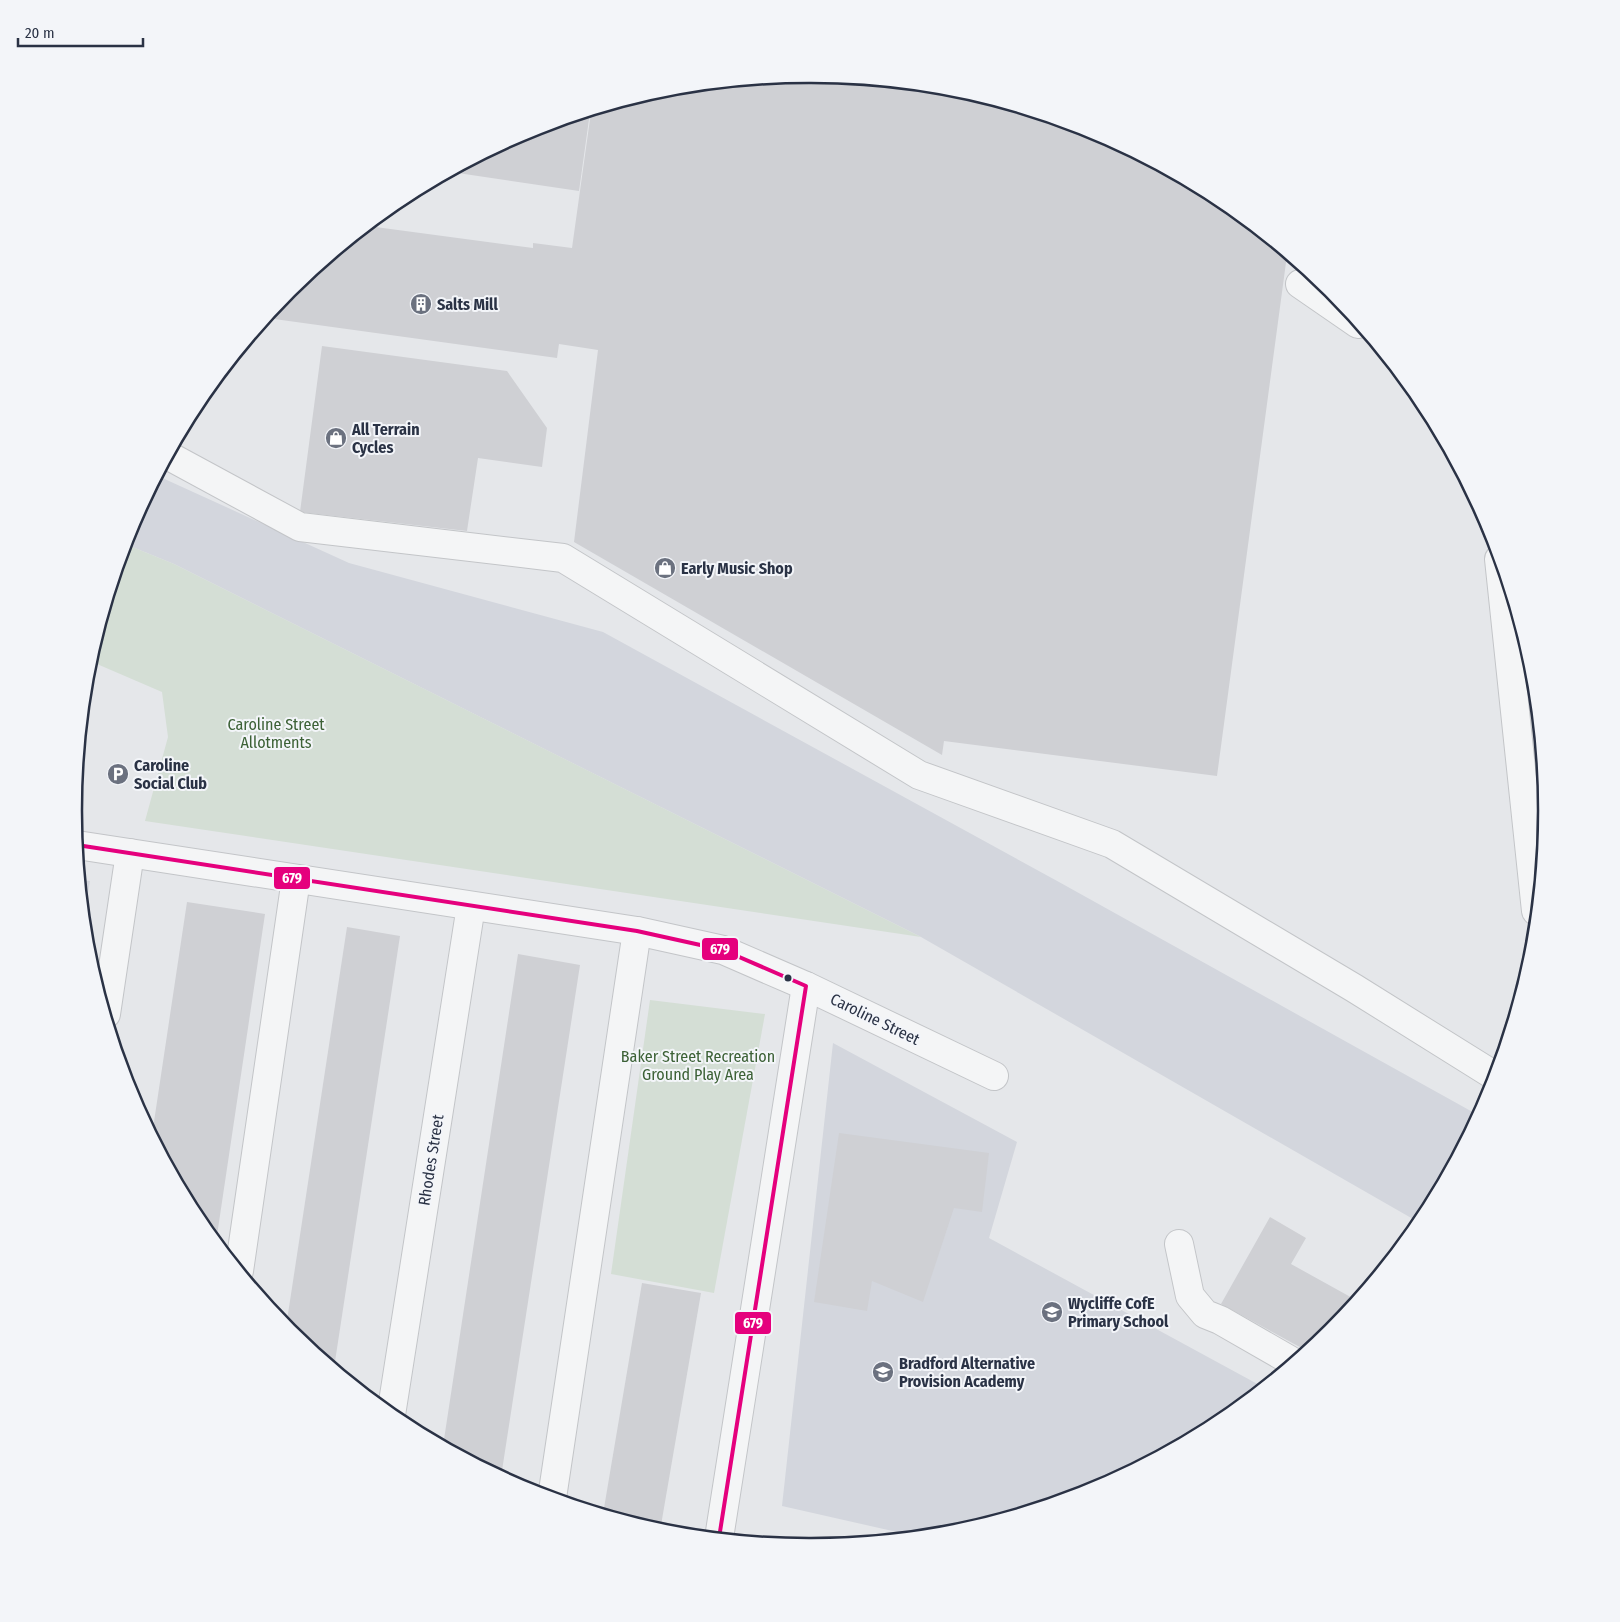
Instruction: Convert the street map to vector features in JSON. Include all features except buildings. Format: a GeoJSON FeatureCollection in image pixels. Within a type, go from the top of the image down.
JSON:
{"type":"FeatureCollection","features":[{"type":"Feature","properties":{"kind":"street"},"geometry":{"type":"LineString","coordinates":[[1300,284],[1334,308]]}},
{"type":"Feature","properties":{"kind":"street"},"geometry":{"type":"LineString","coordinates":[[174,459],[300,527],[563,558],[919,775],[1112,844],[1354,988],[1489,1072]]}},
{"type":"Feature","properties":{"kind":"street"},"geometry":{"type":"LineString","coordinates":[[1502,587],[1533,885]]}},
{"type":"Feature","properties":{"kind":"street","name":"Caroline Street"},"geometry":{"type":"LineString","coordinates":[[83,846],[637,931],[723,950],[806,986],[994,1076]]}},
{"type":"Feature","properties":{"kind":"street"},"geometry":{"type":"LineString","coordinates":[[108,1002],[130,853]]}},
{"type":"Feature","properties":{"kind":"street"},"geometry":{"type":"LineString","coordinates":[[240,1263],[296,878]]}},
{"type":"Feature","properties":{"kind":"street","name":"Rhodes Street"},"geometry":{"type":"LineString","coordinates":[[392,1406],[470,906]]}},
{"type":"Feature","properties":{"kind":"street"},"geometry":{"type":"LineString","coordinates":[[553,1491],[637,931]]}},
{"type":"Feature","properties":{"kind":"street"},"geometry":{"type":"LineString","coordinates":[[720,1533],[806,986]]}},
{"type":"Feature","properties":{"kind":"street"},"geometry":{"type":"LineString","coordinates":[[1179,1244],[1190,1296],[1205,1314],[1220,1320],[1288,1359]]}},
{"type":"Feature","properties":{"kind":"shaded area"},"geometry":{"type":"Polygon","coordinates":[[[163,479],[349,563],[603,632],[1472,1112],[1440,1175],[1412,1219],[921,937],[174,564],[133,547],[163,479]]]}},
{"type":"Feature","properties":{"kind":"shaded area"},"geometry":{"type":"Polygon","coordinates":[[[86,881],[90,881],[88,895],[86,881]]]}},
{"type":"Feature","properties":{"kind":"shaded area","name":"Bradford Alternative Provision Academy"},"geometry":{"type":"Polygon","coordinates":[[[833,1043],[1017,1142],[989,1238],[1258,1384],[1214,1416],[1174,1441],[1132,1463],[1044,1500],[998,1514],[952,1525],[899,1533],[782,1506],[833,1043]]]}},
{"type":"Feature","properties":{"kind":"green space","name":"Caroline Street Allotments"},"geometry":{"type":"Polygon","coordinates":[[[133,547],[174,564],[921,937],[145,821],[168,737],[162,692],[97,664],[107,623],[133,547]]]}},
{"type":"Feature","properties":{"kind":"green space","name":"Baker Street Recreation Ground Play Area"},"geometry":{"type":"Polygon","coordinates":[[[650,1000],[765,1014],[714,1293],[611,1274],[650,1000]]]}},
{"type":"Feature","properties":{"kind":"transit line","name":"679"},"geometry":{"type":"LineString","coordinates":[[83,846],[637,931],[723,950],[806,986],[720,1533]]}},
{"type":"Feature","properties":{"kind":"place","name":"Salts Mill"},"geometry":{"type":"Point","coordinates":[421,304]}},
{"type":"Feature","properties":{"kind":"place","name":"All Terrain Cycles"},"geometry":{"type":"Point","coordinates":[336,438]}},
{"type":"Feature","properties":{"kind":"place","name":"Early Music Shop"},"geometry":{"type":"Point","coordinates":[665,568]}},
{"type":"Feature","properties":{"kind":"place","name":"Caroline Social Club"},"geometry":{"type":"Point","coordinates":[118,774]}},
{"type":"Feature","properties":{"kind":"place","name":"Wycliffe CofE Primary School"},"geometry":{"type":"Point","coordinates":[1052,1312]}},
{"type":"Feature","properties":{"kind":"place","name":"Bradford Alternative Provision Academy"},"geometry":{"type":"Point","coordinates":[883,1372]}}]}
